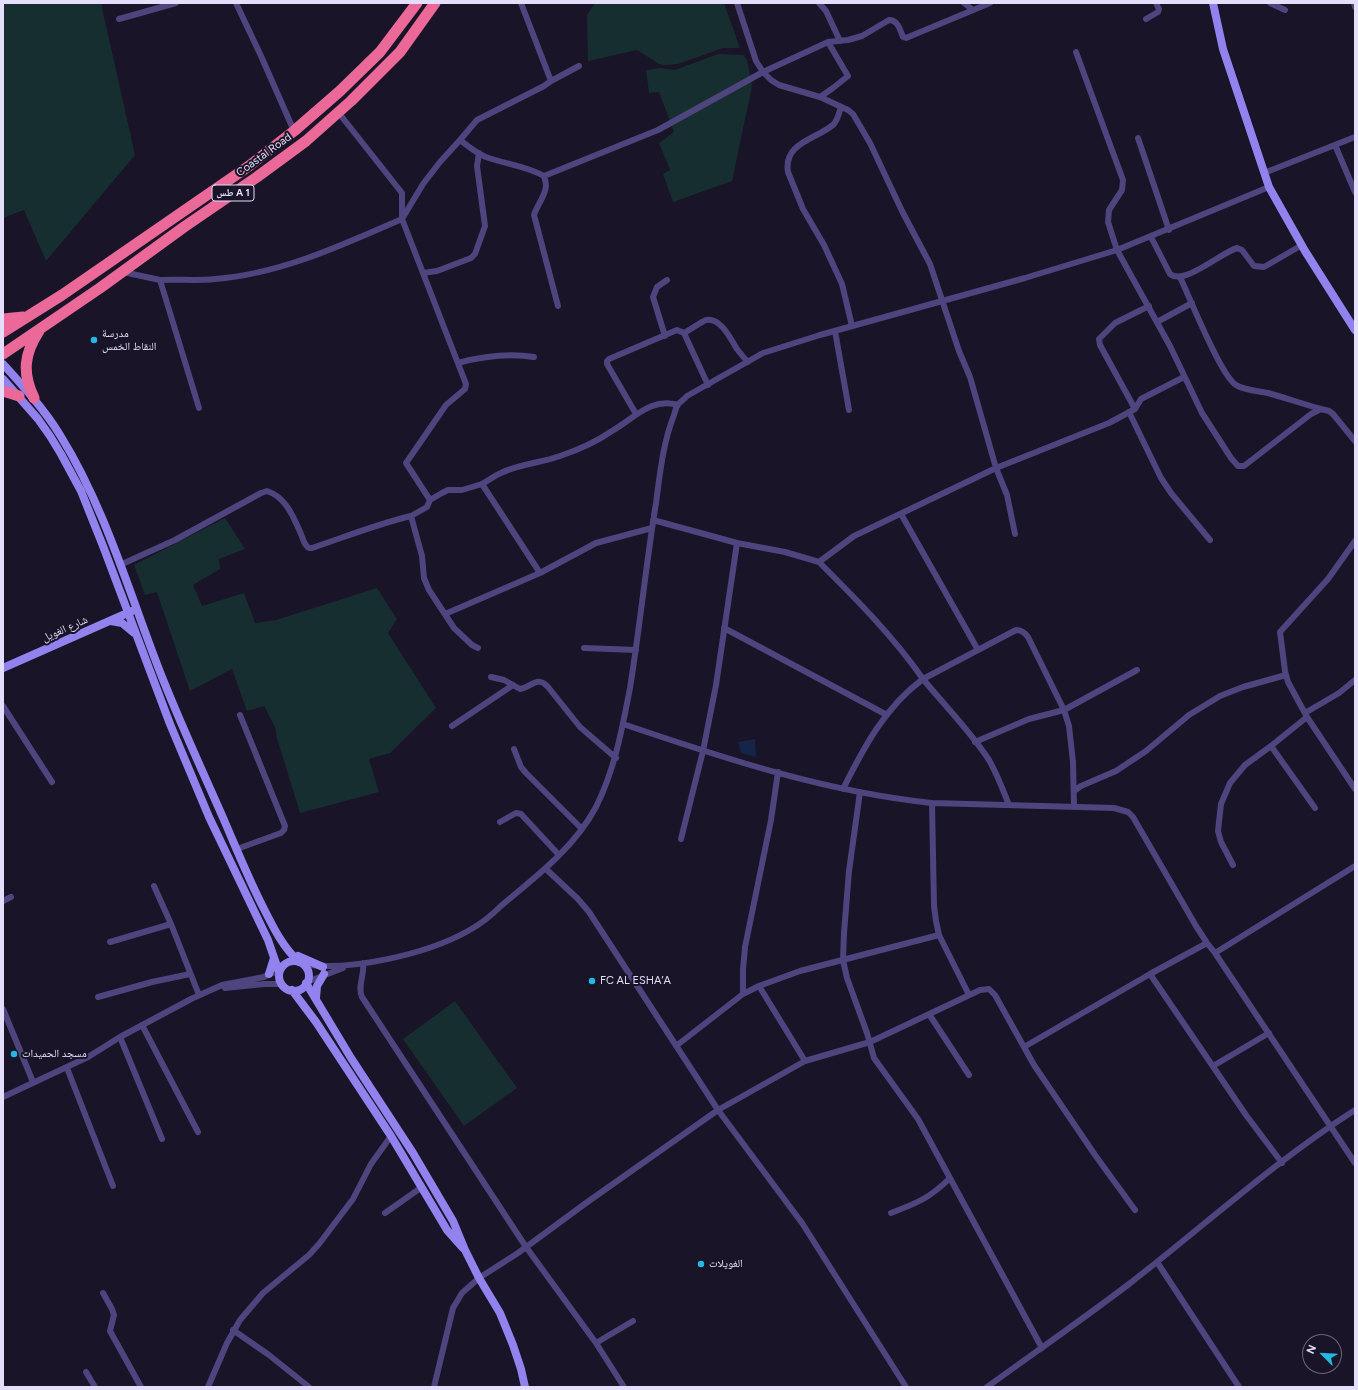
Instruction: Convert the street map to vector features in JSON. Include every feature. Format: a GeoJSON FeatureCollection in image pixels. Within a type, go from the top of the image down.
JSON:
{"type":"FeatureCollection","features":[{"type":"Feature","properties":{"kind":"highway","name":"Coastal Road"},"geometry":{"type":"LineString","coordinates":[[3,332],[25,317],[42,308],[249,166],[294,131],[340,91],[380,52],[417,3]]}},
{"type":"Feature","properties":{"kind":"highway","name":"Coastal Road"},"geometry":{"type":"LineString","coordinates":[[3,354],[100,288],[306,141],[400,52],[435,3]]}},
{"type":"Feature","properties":{"kind":"highway"},"geometry":{"type":"LineString","coordinates":[[3,319],[25,317]]}},
{"type":"Feature","properties":{"kind":"highway"},"geometry":{"type":"LineString","coordinates":[[34,398],[26,376],[28,352],[32,341],[47,323]]}},
{"type":"Feature","properties":{"kind":"highway"},"geometry":{"type":"LineString","coordinates":[[3,391],[19,396]]}},
{"type":"Feature","properties":{"kind":"street"},"geometry":{"type":"LineString","coordinates":[[119,20],[176,3]]}},
{"type":"Feature","properties":{"kind":"street"},"geometry":{"type":"LineString","coordinates":[[236,3],[262,56],[294,131]]}},
{"type":"Feature","properties":{"kind":"street"},"geometry":{"type":"LineString","coordinates":[[521,3],[551,81]]}},
{"type":"Feature","properties":{"kind":"street"},"geometry":{"type":"LineString","coordinates":[[738,3],[756,61],[763,72],[779,85],[820,98],[854,114],[870,143],[902,211],[930,264],[959,351],[970,377],[996,468],[1007,495],[1015,534]]}},
{"type":"Feature","properties":{"kind":"street"},"geometry":{"type":"LineString","coordinates":[[819,3],[826,11],[840,41]]}},
{"type":"Feature","properties":{"kind":"street"},"geometry":{"type":"LineString","coordinates":[[964,3],[973,10]]}},
{"type":"Feature","properties":{"kind":"street"},"geometry":{"type":"LineString","coordinates":[[544,176],[658,130],[763,72],[828,42],[862,36],[886,21],[892,20],[897,24],[903,37],[906,38],[990,3]]}},
{"type":"Feature","properties":{"kind":"street"},"geometry":{"type":"LineString","coordinates":[[1146,19],[1158,12],[1156,3]]}},
{"type":"Feature","properties":{"kind":"street"},"geometry":{"type":"LineString","coordinates":[[1213,3],[1223,49],[1269,187],[1302,245],[1355,330]]}},
{"type":"Feature","properties":{"kind":"street"},"geometry":{"type":"LineString","coordinates":[[1270,3],[1285,10]]}},
{"type":"Feature","properties":{"kind":"street"},"geometry":{"type":"LineString","coordinates":[[1354,3],[1355,7]]}},
{"type":"Feature","properties":{"kind":"street"},"geometry":{"type":"LineString","coordinates":[[820,98],[848,76],[828,42]]}},
{"type":"Feature","properties":{"kind":"street"},"geometry":{"type":"LineString","coordinates":[[1076,52],[1123,180],[1122,190],[1109,210],[1108,222],[1117,250],[1149,306],[1202,413],[1235,464],[1240,467],[1244,466],[1311,414],[1321,409]]}},
{"type":"Feature","properties":{"kind":"street"},"geometry":{"type":"LineString","coordinates":[[121,272],[160,280],[215,279],[255,273],[285,266],[329,250],[402,220],[423,184],[476,120],[544,86],[579,66]]}},
{"type":"Feature","properties":{"kind":"street"},"geometry":{"type":"LineString","coordinates":[[841,107],[838,118],[833,124],[805,140],[792,152],[788,160],[787,167],[803,209],[824,245],[842,284],[852,326]]}},
{"type":"Feature","properties":{"kind":"street"},"geometry":{"type":"LineString","coordinates":[[338,112],[402,193],[402,220],[465,381],[465,389],[446,405],[406,463],[430,500]]}},
{"type":"Feature","properties":{"kind":"street"},"geometry":{"type":"LineString","coordinates":[[1264,173],[1355,137]]}},
{"type":"Feature","properties":{"kind":"street"},"geometry":{"type":"LineString","coordinates":[[1138,138],[1169,230]]}},
{"type":"Feature","properties":{"kind":"street"},"geometry":{"type":"LineString","coordinates":[[460,140],[487,157],[538,172],[544,176],[546,186],[534,215],[558,306]]}},
{"type":"Feature","properties":{"kind":"street"},"geometry":{"type":"LineString","coordinates":[[1335,144],[1355,192]]}},
{"type":"Feature","properties":{"kind":"street"},"geometry":{"type":"LineString","coordinates":[[423,273],[437,270],[471,258],[475,254],[485,226],[477,166],[479,153]]}},
{"type":"Feature","properties":{"kind":"street"},"geometry":{"type":"LineString","coordinates":[[3,379],[19,396],[50,436],[72,472],[103,546],[188,768],[222,845],[268,940],[282,984],[288,990],[300,989],[323,970],[432,948],[467,932],[491,915],[546,869],[582,829],[601,796],[616,758],[636,650],[653,520],[664,452],[670,426],[678,405],[687,396],[763,353],[852,326],[943,302],[1117,250],[1169,230],[1269,187]]}},
{"type":"Feature","properties":{"kind":"street"},"geometry":{"type":"LineString","coordinates":[[1151,236],[1170,274],[1175,277],[1195,271],[1237,248],[1242,250],[1254,266],[1264,267],[1302,245]]}},
{"type":"Feature","properties":{"kind":"street"},"geometry":{"type":"LineString","coordinates":[[1180,276],[1222,366],[1234,384],[1239,387],[1269,393],[1329,411],[1355,441]]}},
{"type":"Feature","properties":{"kind":"street"},"geometry":{"type":"LineString","coordinates":[[160,280],[199,408]]}},
{"type":"Feature","properties":{"kind":"street"},"geometry":{"type":"LineString","coordinates":[[665,336],[653,296],[657,287],[667,280]]}},
{"type":"Feature","properties":{"kind":"street"},"geometry":{"type":"LineString","coordinates":[[1157,322],[1192,304]]}},
{"type":"Feature","properties":{"kind":"street"},"geometry":{"type":"LineString","coordinates":[[1135,409],[1100,345],[1100,338],[1115,323],[1149,306]]}},
{"type":"Feature","properties":{"kind":"street"},"geometry":{"type":"LineString","coordinates":[[684,333],[706,320],[715,322],[719,324],[729,335],[737,349],[748,362]]}},
{"type":"Feature","properties":{"kind":"street"},"geometry":{"type":"LineString","coordinates":[[636,414],[607,364],[607,361],[677,330],[684,333],[708,385]]}},
{"type":"Feature","properties":{"kind":"street"},"geometry":{"type":"LineString","coordinates":[[835,331],[849,410]]}},
{"type":"Feature","properties":{"kind":"street"},"geometry":{"type":"LineString","coordinates":[[458,363],[480,357],[496,355],[521,355],[534,357]]}},
{"type":"Feature","properties":{"kind":"street"},"geometry":{"type":"LineString","coordinates":[[3,364],[34,398],[59,433],[80,469],[120,565],[162,678],[255,891],[278,936],[288,950],[307,970],[307,982],[325,1016],[396,1125],[456,1227],[465,1250],[479,1278],[500,1313],[513,1345],[525,1387]]}},
{"type":"Feature","properties":{"kind":"street"},"geometry":{"type":"LineString","coordinates":[[819,562],[854,536],[996,468],[1109,423],[1135,409],[1141,399],[1184,376]]}},
{"type":"Feature","properties":{"kind":"street"},"geometry":{"type":"LineString","coordinates":[[120,565],[175,540],[261,492],[267,491],[277,496],[292,512],[304,543],[309,548],[326,544],[387,521],[411,516],[427,507],[430,500],[448,490],[462,490],[482,484],[501,473],[559,457],[589,444],[613,431],[636,414],[652,406],[664,403],[678,405]]}},
{"type":"Feature","properties":{"kind":"street"},"geometry":{"type":"LineString","coordinates":[[1129,412],[1161,478],[1210,540]]}},
{"type":"Feature","properties":{"kind":"street"},"geometry":{"type":"LineString","coordinates":[[482,484],[540,573]]}},
{"type":"Feature","properties":{"kind":"street"},"geometry":{"type":"LineString","coordinates":[[901,514],[978,650]]}},
{"type":"Feature","properties":{"kind":"street"},"geometry":{"type":"LineString","coordinates":[[411,516],[422,556],[426,584],[433,598],[454,628],[478,648]]}},
{"type":"Feature","properties":{"kind":"street"},"geometry":{"type":"LineString","coordinates":[[653,520],[737,543],[785,552],[819,562],[860,602],[906,655],[923,679],[975,742],[997,776],[1009,805]]}},
{"type":"Feature","properties":{"kind":"street"},"geometry":{"type":"LineString","coordinates":[[445,614],[540,573],[596,543],[652,528]]}},
{"type":"Feature","properties":{"kind":"street"},"geometry":{"type":"LineString","coordinates":[[1355,541],[1328,579],[1280,632],[1288,682],[1306,715],[1355,789]]}},
{"type":"Feature","properties":{"kind":"street"},"geometry":{"type":"LineString","coordinates":[[681,839],[703,751],[716,685],[737,543]]}},
{"type":"Feature","properties":{"kind":"street"},"geometry":{"type":"LineString","coordinates":[[123,599],[119,610],[111,620],[122,623],[136,634]]}},
{"type":"Feature","properties":{"kind":"street","name":"شارع الغويل"},"geometry":{"type":"LineString","coordinates":[[3,668],[137,609]]}},
{"type":"Feature","properties":{"kind":"street"},"geometry":{"type":"LineString","coordinates":[[724,628],[887,715]]}},
{"type":"Feature","properties":{"kind":"street"},"geometry":{"type":"LineString","coordinates":[[843,789],[866,743],[898,700],[910,689],[923,679],[1016,630],[1020,630],[1025,633],[1064,710],[1071,734],[1074,806]]}},
{"type":"Feature","properties":{"kind":"street"},"geometry":{"type":"LineString","coordinates":[[584,648],[636,650]]}},
{"type":"Feature","properties":{"kind":"street"},"geometry":{"type":"LineString","coordinates":[[975,742],[1029,719],[1064,710],[1137,670]]}},
{"type":"Feature","properties":{"kind":"street"},"geometry":{"type":"LineString","coordinates":[[1074,791],[1116,771],[1146,751],[1189,715],[1220,696],[1243,687],[1286,675]]}},
{"type":"Feature","properties":{"kind":"street"},"geometry":{"type":"LineString","coordinates":[[491,677],[504,680],[523,689],[537,682],[542,682],[580,727],[616,758]]}},
{"type":"Feature","properties":{"kind":"street"},"geometry":{"type":"LineString","coordinates":[[1233,865],[1221,842],[1218,831],[1221,804],[1230,783],[1245,765],[1271,746],[1306,715],[1339,693],[1355,680]]}},
{"type":"Feature","properties":{"kind":"street"},"geometry":{"type":"LineString","coordinates":[[452,726],[513,684]]}},
{"type":"Feature","properties":{"kind":"street"},"geometry":{"type":"LineString","coordinates":[[3,706],[52,782]]}},
{"type":"Feature","properties":{"kind":"street"},"geometry":{"type":"LineString","coordinates":[[237,849],[281,833],[285,826],[240,715]]}},
{"type":"Feature","properties":{"kind":"street"},"geometry":{"type":"LineString","coordinates":[[623,724],[703,751],[843,789],[860,792],[932,803],[1074,806],[1122,809],[1128,812],[1133,817],[1207,943],[1269,1033],[1355,1163]]}},
{"type":"Feature","properties":{"kind":"street"},"geometry":{"type":"LineString","coordinates":[[1271,746],[1315,808]]}},
{"type":"Feature","properties":{"kind":"street"},"geometry":{"type":"LineString","coordinates":[[514,749],[521,767],[526,773],[582,829]]}},
{"type":"Feature","properties":{"kind":"street"},"geometry":{"type":"LineString","coordinates":[[744,994],[743,970],[745,947],[771,820],[778,772]]}},
{"type":"Feature","properties":{"kind":"street"},"geometry":{"type":"LineString","coordinates":[[860,792],[849,871],[844,933],[843,960],[847,978],[870,1042],[874,1058],[918,1119],[1042,1348]]}},
{"type":"Feature","properties":{"kind":"street"},"geometry":{"type":"LineString","coordinates":[[932,803],[934,906],[936,921],[939,935],[969,995]]}},
{"type":"Feature","properties":{"kind":"street"},"geometry":{"type":"LineString","coordinates":[[500,822],[516,813],[521,814],[559,855]]}},
{"type":"Feature","properties":{"kind":"street"},"geometry":{"type":"LineString","coordinates":[[1215,953],[1355,866]]}},
{"type":"Feature","properties":{"kind":"street"},"geometry":{"type":"LineString","coordinates":[[546,869],[578,899],[589,912],[718,1110],[802,1222],[906,1387]]}},
{"type":"Feature","properties":{"kind":"street"},"geometry":{"type":"LineString","coordinates":[[154,886],[171,924],[199,995]]}},
{"type":"Feature","properties":{"kind":"street"},"geometry":{"type":"LineString","coordinates":[[3,901],[11,897]]}},
{"type":"Feature","properties":{"kind":"street"},"geometry":{"type":"LineString","coordinates":[[110,942],[171,924]]}},
{"type":"Feature","properties":{"kind":"street"},"geometry":{"type":"LineString","coordinates":[[676,1046],[744,994],[759,986],[800,971],[939,935]]}},
{"type":"Feature","properties":{"kind":"street"},"geometry":{"type":"LineString","coordinates":[[1024,1046],[1207,943]]}},
{"type":"Feature","properties":{"kind":"street"},"geometry":{"type":"LineString","coordinates":[[288,950],[323,970]]}},
{"type":"Feature","properties":{"kind":"street"},"geometry":{"type":"LineString","coordinates":[[269,974],[273,964],[274,955]]}},
{"type":"Feature","properties":{"kind":"street"},"geometry":{"type":"LineString","coordinates":[[3,1098],[33,1082],[67,1068],[176,1006],[222,985],[264,977],[269,974],[279,972],[281,968],[291,961],[323,970]]}},
{"type":"Feature","properties":{"kind":"street"},"geometry":{"type":"LineString","coordinates":[[363,963],[363,976],[360,989],[362,997],[526,1247],[596,1343],[624,1387]]}},
{"type":"Feature","properties":{"kind":"street"},"geometry":{"type":"LineString","coordinates":[[316,998],[317,986],[323,970]]}},
{"type":"Feature","properties":{"kind":"street"},"geometry":{"type":"LineString","coordinates":[[98,997],[152,982],[190,974]]}},
{"type":"Feature","properties":{"kind":"street"},"geometry":{"type":"LineString","coordinates":[[1150,974],[1246,1115],[1282,1163]]}},
{"type":"Feature","properties":{"kind":"street"},"geometry":{"type":"LineString","coordinates":[[214,989],[264,984],[282,984]]}},
{"type":"Feature","properties":{"kind":"street"},"geometry":{"type":"LineString","coordinates":[[759,986],[805,1061]]}},
{"type":"Feature","properties":{"kind":"street"},"geometry":{"type":"LineString","coordinates":[[434,1387],[453,1308],[462,1293],[479,1278],[526,1247],[718,1110],[805,1061],[870,1042],[984,989],[989,989],[992,992],[1034,1065],[1095,1155],[1135,1210]]}},
{"type":"Feature","properties":{"kind":"street"},"geometry":{"type":"LineString","coordinates":[[292,990],[316,1022],[391,1136],[447,1230],[465,1250]]}},
{"type":"Feature","properties":{"kind":"street"},"geometry":{"type":"LineString","coordinates":[[3,1009],[33,1082]]}},
{"type":"Feature","properties":{"kind":"street"},"geometry":{"type":"LineString","coordinates":[[930,1014],[969,1075]]}},
{"type":"Feature","properties":{"kind":"street"},"geometry":{"type":"LineString","coordinates":[[142,1025],[198,1132]]}},
{"type":"Feature","properties":{"kind":"street"},"geometry":{"type":"LineString","coordinates":[[1213,1066],[1269,1033]]}},
{"type":"Feature","properties":{"kind":"street"},"geometry":{"type":"LineString","coordinates":[[120,1037],[162,1139]]}},
{"type":"Feature","properties":{"kind":"street"},"geometry":{"type":"LineString","coordinates":[[67,1068],[113,1186]]}},
{"type":"Feature","properties":{"kind":"street"},"geometry":{"type":"LineString","coordinates":[[987,1387],[1129,1284],[1330,1126],[1355,1110]]}},
{"type":"Feature","properties":{"kind":"street"},"geometry":{"type":"LineString","coordinates":[[208,1387],[233,1330],[240,1320],[259,1297],[309,1255],[319,1244],[345,1210],[371,1164],[391,1136]]}},
{"type":"Feature","properties":{"kind":"street"},"geometry":{"type":"LineString","coordinates":[[891,1213],[920,1201],[937,1191],[950,1178]]}},
{"type":"Feature","properties":{"kind":"street"},"geometry":{"type":"LineString","coordinates":[[385,1213],[422,1187]]}},
{"type":"Feature","properties":{"kind":"street"},"geometry":{"type":"LineString","coordinates":[[1157,1262],[1239,1387]]}},
{"type":"Feature","properties":{"kind":"street"},"geometry":{"type":"LineString","coordinates":[[103,1293],[114,1315],[110,1331],[141,1387]]}},
{"type":"Feature","properties":{"kind":"street"},"geometry":{"type":"LineString","coordinates":[[596,1343],[633,1321]]}},
{"type":"Feature","properties":{"kind":"street"},"geometry":{"type":"LineString","coordinates":[[233,1330],[269,1355],[309,1387]]}},
{"type":"Feature","properties":{"kind":"street"},"geometry":{"type":"LineString","coordinates":[[86,1372],[95,1387]]}},
{"type":"Feature","properties":{"kind":"green space"},"geometry":{"type":"Polygon","coordinates":[[[3,3],[101,3],[135,155],[46,261],[24,210],[3,218],[3,3]]]}},
{"type":"Feature","properties":{"kind":"green space"},"geometry":{"type":"Polygon","coordinates":[[[595,3],[724,3],[740,48],[723,48],[678,64],[659,64],[637,50],[588,61],[587,15],[595,3]]]}},
{"type":"Feature","properties":{"kind":"green space"},"geometry":{"type":"Polygon","coordinates":[[[718,54],[743,55],[747,60],[752,86],[732,181],[673,202],[663,174],[670,170],[659,143],[674,132],[659,92],[649,93],[646,70],[661,68],[675,70],[718,54]]]}},
{"type":"Feature","properties":{"kind":"green space"},"geometry":{"type":"Polygon","coordinates":[[[225,518],[245,549],[219,559],[220,569],[193,585],[202,606],[244,593],[255,623],[276,620],[377,588],[397,619],[388,633],[436,708],[390,753],[369,759],[379,792],[300,813],[275,727],[264,706],[247,711],[232,669],[190,691],[157,592],[145,595],[134,565],[225,518]]]}},
{"type":"Feature","properties":{"kind":"green space"},"geometry":{"type":"Polygon","coordinates":[[[455,1001],[517,1088],[464,1126],[403,1039],[455,1001]]]}},
{"type":"Feature","properties":{"kind":"water"},"geometry":{"type":"Polygon","coordinates":[[[755,739],[756,757],[741,753],[738,742],[755,739]]]}},
{"type":"Feature","properties":{"kind":"place","name":"مدرسة النقاط الخمس"},"geometry":{"type":"Point","coordinates":[94,340]}},
{"type":"Feature","properties":{"kind":"place","name":"FC AL ESHA’A"},"geometry":{"type":"Point","coordinates":[592,981]}},
{"type":"Feature","properties":{"kind":"place","name":"مسجد الحميدات"},"geometry":{"type":"Point","coordinates":[14,1054]}},
{"type":"Feature","properties":{"kind":"place","name":"الغويلات"},"geometry":{"type":"Point","coordinates":[701,1264]}}]}
